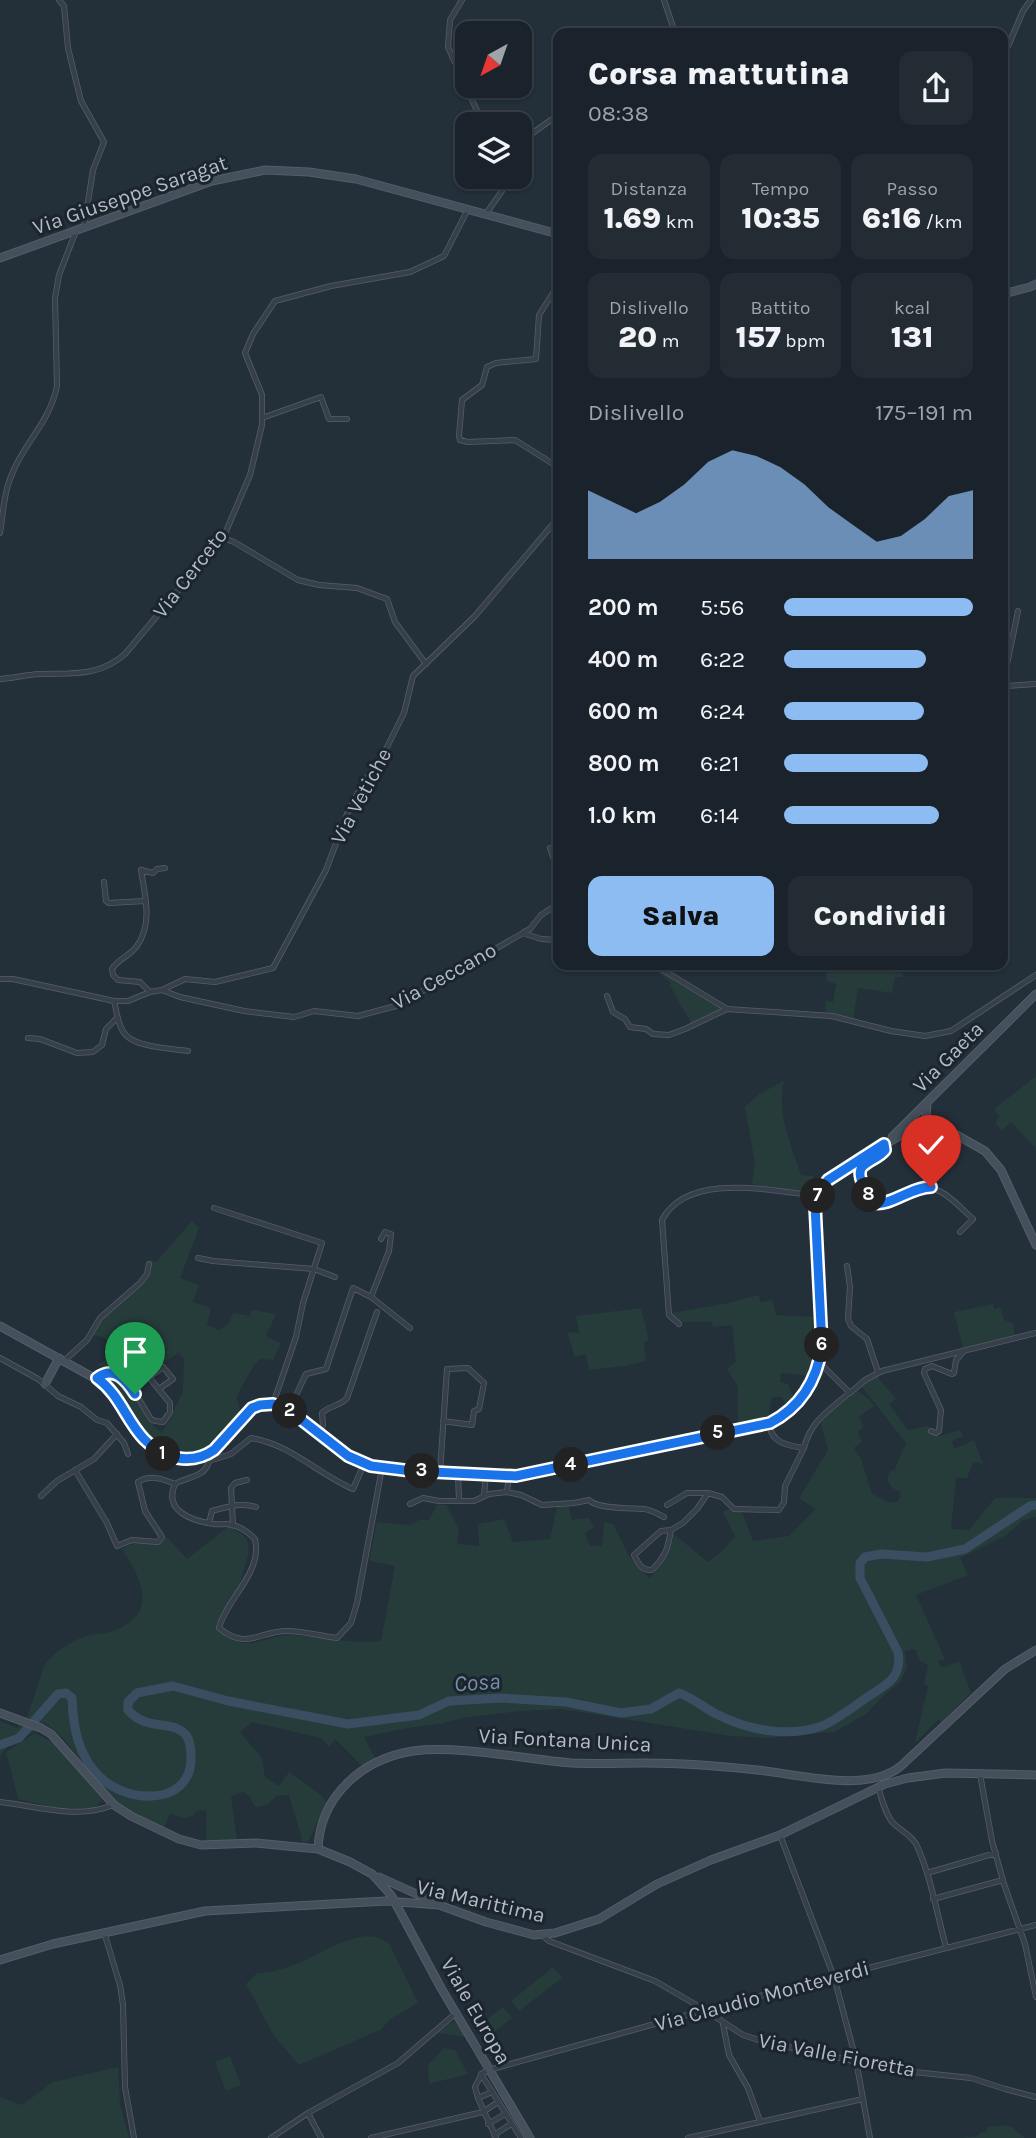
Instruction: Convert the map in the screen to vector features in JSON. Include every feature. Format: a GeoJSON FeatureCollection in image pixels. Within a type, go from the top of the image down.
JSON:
{"type":"FeatureCollection","features":[{"type":"Feature","properties":{"kind":"main road","name":"Via Giuseppe Saragat"},"geometry":{"type":"LineString","coordinates":[[0,258],[212,181],[265,170],[309,172],[356,179],[553,233]]}},
{"type":"Feature","properties":{"kind":"main road"},"geometry":{"type":"LineString","coordinates":[[1008,293],[1036,284]]}},
{"type":"Feature","properties":{"kind":"main road","name":"Via Gaeta"},"geometry":{"type":"LineString","coordinates":[[884,1144],[1036,995]]}},
{"type":"Feature","properties":{"kind":"main road"},"geometry":{"type":"LineString","coordinates":[[928,1103],[926,1116],[931,1130]]}},
{"type":"Feature","properties":{"kind":"main road"},"geometry":{"type":"LineString","coordinates":[[911,1119],[909,1126],[914,1132]]}},
{"type":"Feature","properties":{"kind":"main road"},"geometry":{"type":"LineString","coordinates":[[0,1326],[97,1378],[113,1392],[142,1437],[166,1455],[181,1459],[208,1458],[252,1408],[273,1404],[289,1410],[348,1456],[364,1464],[382,1468],[509,1476],[770,1423],[780,1418],[799,1401],[812,1383],[820,1362],[822,1346],[815,1232],[815,1205],[818,1196],[828,1180],[901,1135],[931,1130],[953,1133],[985,1151],[1001,1170],[1036,1245]]}},
{"type":"Feature","properties":{"kind":"main road"},"geometry":{"type":"LineString","coordinates":[[45,1384],[62,1359]]}},
{"type":"Feature","properties":{"kind":"main road"},"geometry":{"type":"LineString","coordinates":[[908,1778],[901,1773],[902,1765],[1005,1669],[1036,1650]]}},
{"type":"Feature","properties":{"kind":"main road"},"geometry":{"type":"LineString","coordinates":[[0,1713],[51,1734],[114,1805],[179,1839],[201,1845],[256,1843],[318,1849],[350,1861],[439,1905]]}},
{"type":"Feature","properties":{"kind":"main road","name":"Via Fontana Unica"},"geometry":{"type":"LineString","coordinates":[[318,1849],[324,1816],[331,1800],[343,1787],[366,1768],[413,1751],[456,1751],[573,1763],[702,1765],[823,1779],[859,1780],[888,1775],[902,1765]]}},
{"type":"Feature","properties":{"kind":"main road","name":"Via Marittima"},"geometry":{"type":"LineString","coordinates":[[0,1960],[104,1932],[205,1912],[394,1901],[439,1905],[534,1935],[561,1932],[599,1919],[657,1884],[780,1835],[881,1785],[946,1773],[1036,1775]]}},
{"type":"Feature","properties":{"kind":"main road"},"geometry":{"type":"LineString","coordinates":[[859,1780],[865,1788],[863,1794]]}},
{"type":"Feature","properties":{"kind":"main road","name":"Viale Europa"},"geometry":{"type":"LineString","coordinates":[[372,1874],[386,1887],[530,2138]]}},
{"type":"Feature","properties":{"kind":"street"},"geometry":{"type":"LineString","coordinates":[[0,533],[6,488],[12,471],[54,400],[57,386],[55,298],[59,275],[80,230],[93,170],[104,142],[81,101],[68,48],[64,6],[59,0]]}},
{"type":"Feature","properties":{"kind":"street"},"geometry":{"type":"LineString","coordinates":[[462,0],[450,20],[448,47],[478,112]]}},
{"type":"Feature","properties":{"kind":"street"},"geometry":{"type":"LineString","coordinates":[[664,0],[673,28]]}},
{"type":"Feature","properties":{"kind":"street"},"geometry":{"type":"LineString","coordinates":[[1008,46],[1023,11],[1031,0]]}},
{"type":"Feature","properties":{"kind":"street"},"geometry":{"type":"LineString","coordinates":[[532,134],[553,119]]}},
{"type":"Feature","properties":{"kind":"street"},"geometry":{"type":"LineString","coordinates":[[485,216],[503,189]]}},
{"type":"Feature","properties":{"kind":"street","name":"Via Cerceto"},"geometry":{"type":"LineString","coordinates":[[0,679],[36,674],[91,673],[115,663],[223,538],[250,475],[262,418],[262,395],[245,353],[253,334],[275,302],[331,286],[410,272],[444,256],[467,211]]}},
{"type":"Feature","properties":{"kind":"street"},"geometry":{"type":"LineString","coordinates":[[553,293],[539,315],[536,359],[496,363],[487,368],[482,385],[464,396],[460,403],[459,436],[460,440],[468,442],[515,440],[553,464]]}},
{"type":"Feature","properties":{"kind":"street"},"geometry":{"type":"LineString","coordinates":[[262,418],[321,397],[329,419],[347,419]]}},
{"type":"Feature","properties":{"kind":"street","name":"Via Vetiche"},"geometry":{"type":"LineString","coordinates":[[114,1001],[128,1001],[185,979],[215,982],[273,968],[326,870],[338,835],[357,795],[384,753],[404,713],[413,676],[475,616],[553,524]]}},
{"type":"Feature","properties":{"kind":"street"},"geometry":{"type":"LineString","coordinates":[[223,538],[249,550],[298,580],[357,588],[387,599],[395,622],[426,664]]}},
{"type":"Feature","properties":{"kind":"street"},"geometry":{"type":"LineString","coordinates":[[1008,660],[1018,611]]}},
{"type":"Feature","properties":{"kind":"street"},"geometry":{"type":"LineString","coordinates":[[1008,686],[1036,684]]}},
{"type":"Feature","properties":{"kind":"street"},"geometry":{"type":"LineString","coordinates":[[550,848],[553,857]]}},
{"type":"Feature","properties":{"kind":"street"},"geometry":{"type":"LineString","coordinates":[[150,992],[140,982],[118,980],[112,969],[116,962],[125,958],[138,944],[148,916],[141,870],[153,873],[157,869],[165,868]]}},
{"type":"Feature","properties":{"kind":"street"},"geometry":{"type":"LineString","coordinates":[[104,883],[109,903],[145,901]]}},
{"type":"Feature","properties":{"kind":"street","name":"Via Ceccano"},"geometry":{"type":"LineString","coordinates":[[162,990],[180,998],[244,1011],[294,1017],[314,1011],[358,1016],[396,1006],[530,929],[541,915],[553,907]]}},
{"type":"Feature","properties":{"kind":"street"},"geometry":{"type":"LineString","coordinates":[[523,933],[553,940]]}},
{"type":"Feature","properties":{"kind":"street"},"geometry":{"type":"LineString","coordinates":[[663,970],[727,1009],[832,1016],[891,1031],[925,1036],[951,1031],[1036,975]]}},
{"type":"Feature","properties":{"kind":"street"},"geometry":{"type":"LineString","coordinates":[[0,979],[13,979],[114,1001],[117,1017],[129,1039],[188,1051]]}},
{"type":"Feature","properties":{"kind":"street"},"geometry":{"type":"LineString","coordinates":[[607,996],[613,1012],[625,1019],[630,1027],[643,1028],[660,1035],[678,1032],[727,1009]]}},
{"type":"Feature","properties":{"kind":"street"},"geometry":{"type":"LineString","coordinates":[[28,1038],[40,1039],[77,1053],[93,1052],[102,1045],[106,1029],[117,1017]]}},
{"type":"Feature","properties":{"kind":"street"},"geometry":{"type":"LineString","coordinates":[[884,1144],[883,1154],[862,1167],[860,1173],[872,1200],[879,1205],[911,1190],[931,1187],[946,1194],[973,1219],[960,1232]]}},
{"type":"Feature","properties":{"kind":"street"},"geometry":{"type":"LineString","coordinates":[[678,1324],[669,1315],[662,1220],[667,1211],[695,1192],[748,1187],[818,1196]]}},
{"type":"Feature","properties":{"kind":"street"},"geometry":{"type":"LineString","coordinates":[[214,1208],[322,1243],[303,1303],[296,1337],[273,1404]]}},
{"type":"Feature","properties":{"kind":"street"},"geometry":{"type":"LineString","coordinates":[[371,1297],[389,1251],[391,1234],[385,1232],[381,1239]]}},
{"type":"Feature","properties":{"kind":"street"},"geometry":{"type":"LineString","coordinates":[[198,1258],[314,1269],[335,1277]]}},
{"type":"Feature","properties":{"kind":"street"},"geometry":{"type":"LineString","coordinates":[[62,1359],[87,1340],[100,1318],[140,1283],[150,1268],[149,1264]]}},
{"type":"Feature","properties":{"kind":"street"},"geometry":{"type":"LineString","coordinates":[[847,1266],[850,1326],[867,1339],[878,1372]]}},
{"type":"Feature","properties":{"kind":"street"},"geometry":{"type":"LineString","coordinates":[[289,1410],[306,1374],[326,1369],[353,1288],[371,1297],[410,1328]]}},
{"type":"Feature","properties":{"kind":"street"},"geometry":{"type":"LineString","coordinates":[[319,1435],[324,1425],[322,1413],[347,1398],[377,1312]]}},
{"type":"Feature","properties":{"kind":"street"},"geometry":{"type":"LineString","coordinates":[[667,1505],[687,1493],[708,1493],[722,1497],[733,1509],[779,1510],[784,1502],[785,1486],[811,1428],[820,1417],[865,1380],[878,1372],[1036,1333]]}},
{"type":"Feature","properties":{"kind":"street"},"geometry":{"type":"LineString","coordinates":[[931,1431],[939,1431],[941,1410],[924,1373],[925,1369],[932,1366],[948,1374],[954,1373],[956,1360],[964,1350]]}},
{"type":"Feature","properties":{"kind":"street"},"geometry":{"type":"LineString","coordinates":[[0,1358],[45,1384],[58,1396],[81,1407],[97,1420],[107,1423],[124,1443],[128,1454]]}},
{"type":"Feature","properties":{"kind":"street"},"geometry":{"type":"LineString","coordinates":[[820,1362],[850,1393]]}},
{"type":"Feature","properties":{"kind":"street"},"geometry":{"type":"LineString","coordinates":[[97,1378],[112,1372],[119,1376],[130,1387],[151,1419],[159,1422],[167,1419],[171,1408],[143,1370],[142,1364]]}},
{"type":"Feature","properties":{"kind":"street"},"geometry":{"type":"LineString","coordinates":[[149,1377],[163,1367],[173,1379],[159,1389]]}},
{"type":"Feature","properties":{"kind":"street"},"geometry":{"type":"LineString","coordinates":[[440,1472],[443,1421],[447,1368],[468,1368],[484,1383],[479,1409],[474,1411],[472,1425],[443,1421]]}},
{"type":"Feature","properties":{"kind":"street"},"geometry":{"type":"LineString","coordinates":[[770,1423],[770,1432],[775,1439],[804,1448]]}},
{"type":"Feature","properties":{"kind":"street"},"geometry":{"type":"LineString","coordinates":[[41,1496],[57,1481],[94,1459],[117,1434]]}},
{"type":"Feature","properties":{"kind":"street"},"geometry":{"type":"LineString","coordinates":[[75,1470],[107,1523],[117,1546],[132,1540],[158,1542],[162,1537],[145,1511],[138,1482],[144,1478],[155,1478],[175,1484],[202,1474],[207,1468],[208,1458],[231,1454],[251,1438],[292,1452],[337,1483],[353,1489],[364,1464]]}},
{"type":"Feature","properties":{"kind":"street"},"geometry":{"type":"LineString","coordinates":[[175,1484],[171,1496],[175,1508],[185,1515],[209,1523],[233,1525],[253,1536],[256,1543],[252,1567],[243,1587],[222,1615],[219,1628],[228,1635],[250,1640],[271,1632],[290,1630],[337,1638],[351,1623],[357,1603],[382,1468]]}},
{"type":"Feature","properties":{"kind":"street"},"geometry":{"type":"LineString","coordinates":[[458,1474],[459,1500]]}},
{"type":"Feature","properties":{"kind":"street"},"geometry":{"type":"LineString","coordinates":[[484,1495],[486,1475]]}},
{"type":"Feature","properties":{"kind":"street"},"geometry":{"type":"LineString","coordinates":[[508,1492],[509,1476]]}},
{"type":"Feature","properties":{"kind":"street"},"geometry":{"type":"LineString","coordinates":[[233,1525],[233,1486],[247,1480]]}},
{"type":"Feature","properties":{"kind":"street"},"geometry":{"type":"LineString","coordinates":[[410,1503],[423,1498],[447,1502],[474,1502],[484,1495],[508,1492],[521,1495],[542,1506],[589,1500],[598,1506],[638,1510],[644,1508],[664,1517]]}},
{"type":"Feature","properties":{"kind":"street"},"geometry":{"type":"LineString","coordinates":[[671,1530],[668,1549],[657,1565],[652,1570],[641,1566],[634,1555],[661,1531],[671,1530],[691,1516],[708,1493]]}},
{"type":"Feature","properties":{"kind":"street"},"geometry":{"type":"LineString","coordinates":[[209,1523],[212,1511],[232,1505],[248,1504],[256,1507]]}},
{"type":"Feature","properties":{"kind":"street"},"geometry":{"type":"LineString","coordinates":[[980,1773],[996,1853],[1025,1944],[1036,1997]]}},
{"type":"Feature","properties":{"kind":"street"},"geometry":{"type":"LineString","coordinates":[[881,1785],[892,1823],[914,1839],[927,1872],[946,1947]]}},
{"type":"Feature","properties":{"kind":"street"},"geometry":{"type":"LineString","coordinates":[[0,1802],[66,1811],[100,1810],[114,1805]]}},
{"type":"Feature","properties":{"kind":"street"},"geometry":{"type":"LineString","coordinates":[[780,1835],[834,1978],[856,2060],[870,2138]]}},
{"type":"Feature","properties":{"kind":"street"},"geometry":{"type":"LineString","coordinates":[[927,1872],[996,1853]]}},
{"type":"Feature","properties":{"kind":"street"},"geometry":{"type":"LineString","coordinates":[[933,1899],[1003,1880]]}},
{"type":"Feature","properties":{"kind":"street","name":"Via Claudio Monteverdi"},"geometry":{"type":"LineString","coordinates":[[481,2074],[705,2010],[1036,1925]]}},
{"type":"Feature","properties":{"kind":"street"},"geometry":{"type":"LineString","coordinates":[[104,1932],[121,1995],[125,2087],[134,2138]]}},
{"type":"Feature","properties":{"kind":"street","name":"Via Valle Fioretta"},"geometry":{"type":"LineString","coordinates":[[541,1935],[549,1941],[655,1981],[743,2035],[895,2070],[971,2078],[1034,2096]]}},
{"type":"Feature","properties":{"kind":"street"},"geometry":{"type":"LineString","coordinates":[[271,2138],[309,2113],[398,2063],[456,2013]]}},
{"type":"Feature","properties":{"kind":"street"},"geometry":{"type":"LineString","coordinates":[[723,2023],[729,2055],[751,2094],[760,2121]]}},
{"type":"Feature","properties":{"kind":"street"},"geometry":{"type":"LineString","coordinates":[[481,2074],[517,2137]]}},
{"type":"Feature","properties":{"kind":"street"},"geometry":{"type":"LineString","coordinates":[[481,2074],[475,2087],[495,2136],[511,2124]]}},
{"type":"Feature","properties":{"kind":"street"},"geometry":{"type":"LineString","coordinates":[[478,2098],[492,2092]]}},
{"type":"Feature","properties":{"kind":"street"},"geometry":{"type":"LineString","coordinates":[[688,2138],[863,2099]]}},
{"type":"Feature","properties":{"kind":"street"},"geometry":{"type":"LineString","coordinates":[[371,2138],[483,2112],[498,2102]]}},
{"type":"Feature","properties":{"kind":"street"},"geometry":{"type":"LineString","coordinates":[[309,2113],[321,2138]]}},
{"type":"Feature","properties":{"kind":"street"},"geometry":{"type":"LineString","coordinates":[[488,2124],[505,2114]]}},
{"type":"Feature","properties":{"kind":"green space"},"geometry":{"type":"Polygon","coordinates":[[[655,970],[661,970],[723,1007],[691,1023],[669,984],[671,983],[655,970]]]}},
{"type":"Feature","properties":{"kind":"green space"},"geometry":{"type":"Polygon","coordinates":[[[827,970],[881,970],[903,973],[902,977],[895,977],[892,993],[858,988],[853,1019],[825,1012],[826,1001],[833,1002],[836,984],[826,981],[827,970]]]}},
{"type":"Feature","properties":{"kind":"green space"},"geometry":{"type":"Polygon","coordinates":[[[1036,1076],[1036,1149],[1011,1122],[1002,1130],[995,1123],[999,1117],[994,1109],[1036,1076]]]}},
{"type":"Feature","properties":{"kind":"green space"},"geometry":{"type":"Polygon","coordinates":[[[784,1081],[782,1104],[786,1128],[801,1175],[813,1176],[817,1188],[814,1193],[752,1184],[755,1164],[745,1107],[759,1094],[784,1081]]]}},
{"type":"Feature","properties":{"kind":"green space"},"geometry":{"type":"Polygon","coordinates":[[[192,1221],[199,1228],[180,1278],[199,1285],[193,1302],[211,1308],[207,1325],[219,1330],[227,1325],[234,1313],[249,1316],[252,1310],[276,1314],[266,1336],[281,1343],[273,1360],[260,1359],[253,1367],[236,1397],[241,1412],[222,1437],[202,1454],[186,1457],[170,1453],[149,1440],[122,1400],[102,1379],[109,1375],[124,1384],[162,1433],[183,1392],[184,1359],[178,1353],[149,1373],[145,1370],[141,1350],[119,1358],[119,1372],[104,1369],[98,1364],[109,1358],[106,1345],[108,1341],[92,1335],[101,1320],[143,1282],[151,1271],[150,1259],[156,1262],[192,1221]]]}},
{"type":"Feature","properties":{"kind":"green space"},"geometry":{"type":"Polygon","coordinates":[[[759,1295],[760,1302],[772,1300],[776,1315],[815,1317],[816,1351],[809,1376],[781,1373],[780,1382],[788,1384],[794,1398],[786,1406],[782,1397],[772,1397],[768,1417],[738,1427],[738,1387],[727,1369],[736,1362],[732,1325],[713,1327],[712,1322],[679,1322],[671,1313],[759,1295]]]}},
{"type":"Feature","properties":{"kind":"green space"},"geometry":{"type":"Polygon","coordinates":[[[993,1304],[994,1309],[1000,1307],[1004,1320],[1013,1323],[1015,1335],[963,1348],[954,1312],[993,1304]]]}},
{"type":"Feature","properties":{"kind":"green space"},"geometry":{"type":"Polygon","coordinates":[[[641,1308],[649,1340],[644,1343],[646,1361],[589,1370],[586,1354],[575,1357],[567,1332],[579,1333],[576,1316],[641,1308]]]}},
{"type":"Feature","properties":{"kind":"green space"},"geometry":{"type":"Polygon","coordinates":[[[876,1375],[896,1399],[889,1404],[908,1430],[928,1426],[931,1434],[939,1436],[960,1430],[963,1436],[952,1441],[954,1449],[974,1440],[983,1464],[973,1462],[967,1478],[956,1478],[951,1529],[969,1530],[995,1498],[1036,1498],[1036,1517],[1023,1520],[1005,1536],[960,1558],[968,1575],[916,1595],[945,1659],[938,1661],[940,1666],[945,1667],[959,1661],[971,1693],[915,1743],[928,1686],[924,1684],[928,1665],[921,1662],[915,1649],[905,1651],[907,1668],[900,1682],[866,1714],[834,1732],[768,1738],[731,1736],[562,1709],[520,1711],[463,1718],[364,1737],[376,1760],[363,1767],[335,1739],[329,1747],[321,1738],[252,1722],[240,1732],[262,1758],[265,1777],[279,1786],[289,1772],[327,1802],[308,1842],[302,1843],[289,1795],[276,1796],[267,1805],[255,1807],[249,1796],[243,1792],[231,1796],[237,1840],[206,1843],[206,1810],[196,1811],[193,1816],[185,1818],[170,1814],[164,1828],[119,1806],[64,1739],[47,1724],[27,1718],[44,1666],[51,1657],[83,1637],[116,1630],[138,1614],[142,1604],[140,1583],[122,1549],[133,1544],[161,1541],[167,1537],[187,1559],[228,1527],[242,1535],[249,1550],[246,1564],[238,1589],[221,1615],[217,1628],[233,1640],[250,1643],[288,1635],[381,1641],[395,1566],[369,1561],[377,1522],[410,1525],[419,1520],[429,1520],[437,1505],[446,1505],[459,1529],[457,1544],[479,1546],[478,1524],[504,1519],[513,1542],[550,1539],[557,1507],[569,1507],[572,1520],[589,1518],[594,1527],[585,1533],[590,1546],[602,1546],[604,1522],[613,1524],[629,1556],[649,1578],[666,1558],[674,1534],[708,1562],[735,1536],[723,1512],[728,1509],[742,1512],[753,1541],[789,1536],[815,1509],[799,1498],[828,1450],[820,1420],[858,1391],[874,1406],[859,1417],[864,1427],[858,1432],[862,1442],[854,1448],[860,1456],[872,1494],[888,1502],[898,1502],[901,1492],[892,1488],[887,1479],[891,1470],[894,1471],[906,1443],[861,1386],[876,1375]]]}},
{"type":"Feature","properties":{"kind":"green space"},"geometry":{"type":"Polygon","coordinates":[[[0,1721],[36,1731],[8,1746],[0,1756],[0,1721]]]}},
{"type":"Feature","properties":{"kind":"green space"},"geometry":{"type":"Polygon","coordinates":[[[35,1733],[55,1743],[104,1798],[94,1809],[55,1808],[18,1799],[6,1752],[35,1733]]]}},
{"type":"Feature","properties":{"kind":"green space"},"geometry":{"type":"Polygon","coordinates":[[[365,1936],[376,1937],[389,1943],[418,2003],[392,2018],[380,2030],[299,2065],[274,2036],[246,1984],[257,1973],[285,1968],[338,1944],[365,1936]]]}},
{"type":"Feature","properties":{"kind":"green space"},"geometry":{"type":"Polygon","coordinates":[[[553,1967],[562,1978],[519,2011],[511,2001],[553,1967]]]}},
{"type":"Feature","properties":{"kind":"green space"},"geometry":{"type":"Polygon","coordinates":[[[503,2007],[512,2018],[491,2035],[482,2023],[503,2007]]]}},
{"type":"Feature","properties":{"kind":"green space"},"geometry":{"type":"Polygon","coordinates":[[[455,2022],[466,2037],[438,2033],[450,2023],[455,2022]]]}},
{"type":"Feature","properties":{"kind":"green space"},"geometry":{"type":"Polygon","coordinates":[[[444,2048],[455,2050],[468,2074],[429,2084],[428,2065],[444,2048]]]}},
{"type":"Feature","properties":{"kind":"green space"},"geometry":{"type":"Polygon","coordinates":[[[230,2056],[241,2085],[226,2091],[215,2062],[230,2056]]]}},
{"type":"Feature","properties":{"kind":"green space"},"geometry":{"type":"Polygon","coordinates":[[[118,2067],[120,2104],[129,2138],[0,2138],[0,2097],[22,2105],[53,2082],[118,2067]]]}},
{"type":"Feature","properties":{"kind":"green space"},"geometry":{"type":"Polygon","coordinates":[[[987,2127],[1012,2127],[1025,2138],[962,2138],[977,2136],[987,2131],[987,2127]]]}},
{"type":"Feature","properties":{"kind":"waterway","name":"Cosa"},"geometry":{"type":"LineString","coordinates":[[0,1745],[19,1738],[58,1694],[66,1693],[72,1698],[75,1730],[86,1760],[100,1777],[125,1792],[154,1796],[168,1793],[180,1786],[188,1775],[191,1760],[188,1739],[173,1727],[135,1717],[128,1710],[128,1702],[137,1693],[173,1686],[228,1701],[348,1724],[419,1715],[449,1701],[501,1698],[566,1702],[621,1713],[651,1709],[679,1693],[716,1714],[754,1728],[782,1732],[809,1730],[841,1716],[884,1686],[893,1678],[898,1667],[898,1652],[860,1578],[860,1563],[865,1557],[881,1554],[927,1557],[965,1549],[1030,1506],[1036,1505]]}},
{"type":"Feature","properties":{"kind":"route"},"geometry":{"type":"LineString","coordinates":[[135,1394],[125,1381],[112,1372],[97,1378],[113,1392],[142,1437],[166,1455],[181,1459],[207,1455],[252,1408],[273,1404],[289,1410],[333,1446],[364,1464],[382,1468],[486,1475],[516,1476],[770,1423],[799,1401],[812,1383],[820,1362],[822,1346],[815,1205],[821,1189],[828,1180],[884,1144],[883,1154],[862,1167],[860,1173],[860,1178],[874,1203],[879,1205],[911,1190],[931,1187]]}}]}
